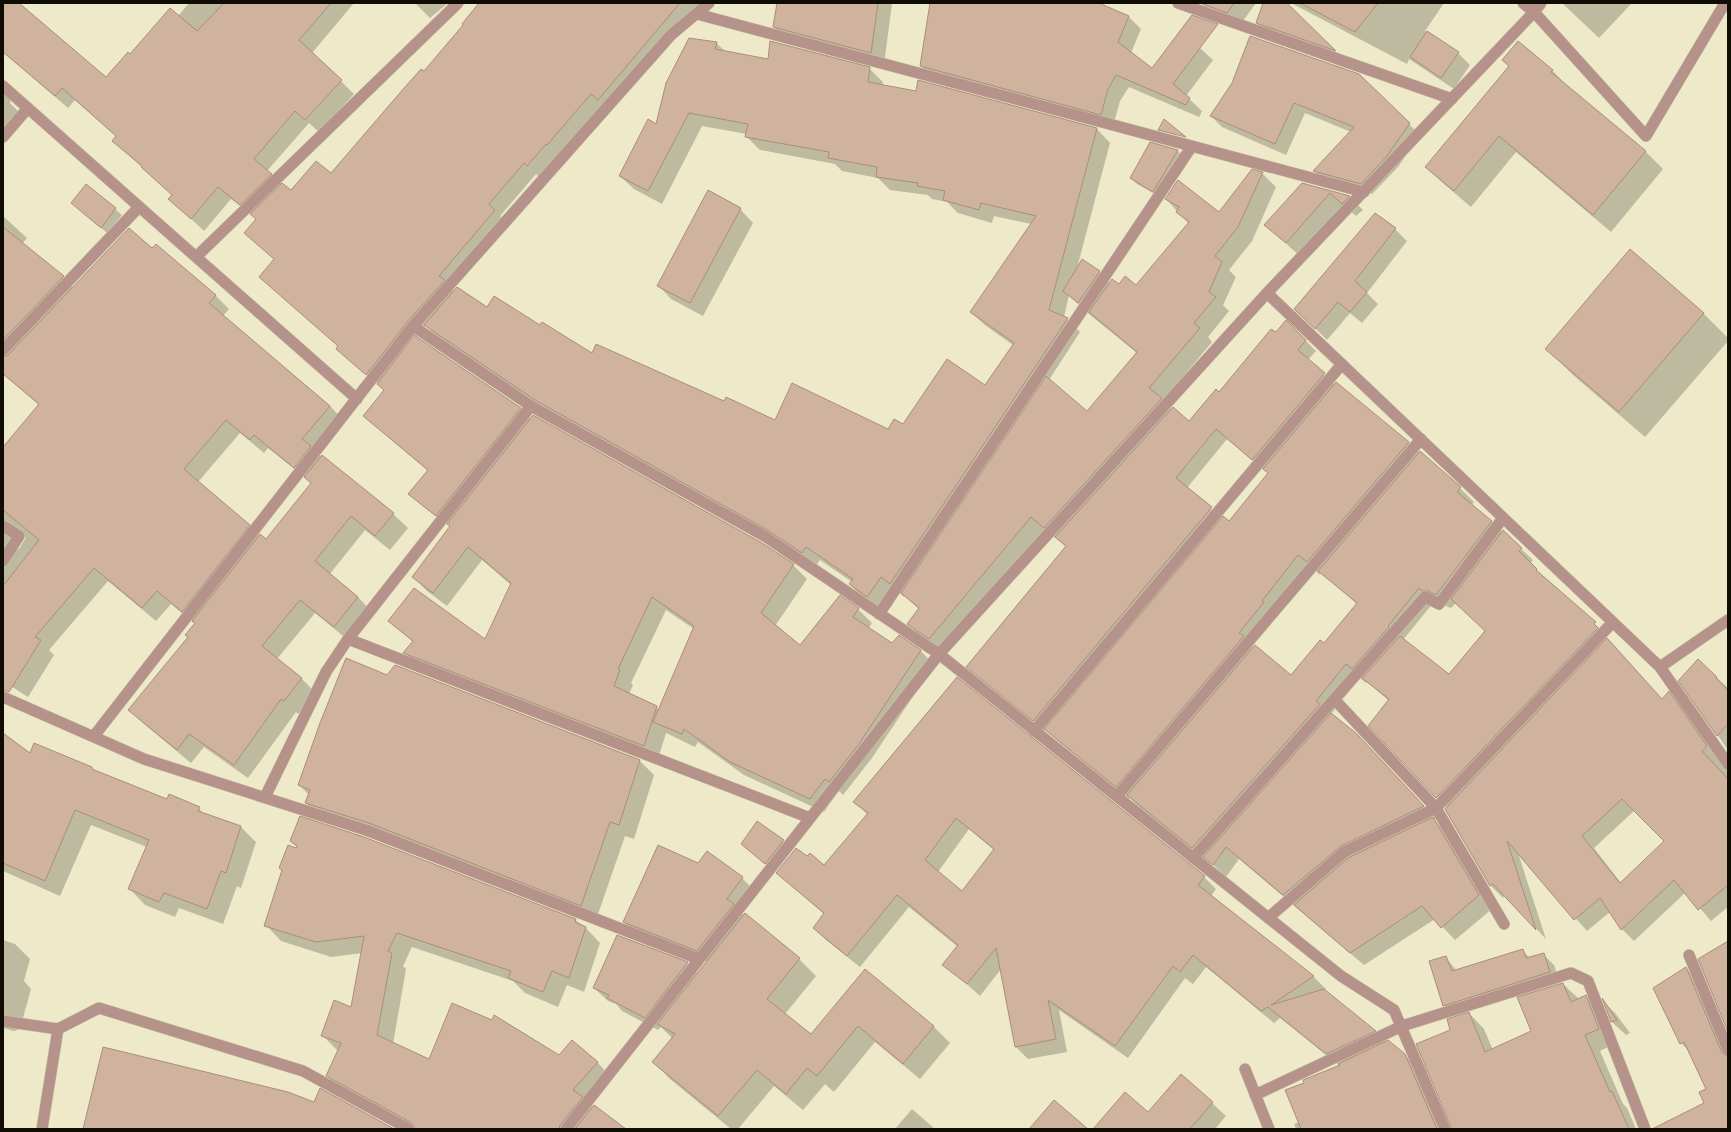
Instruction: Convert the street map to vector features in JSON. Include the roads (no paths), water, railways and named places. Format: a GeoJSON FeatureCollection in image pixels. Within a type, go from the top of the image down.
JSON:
{"type":"FeatureCollection","features":[{"type":"Feature","properties":{"kind":"street"},"geometry":{"type":"LineString","coordinates":[[196,257],[458,3]]}},
{"type":"Feature","properties":{"kind":"street"},"geometry":{"type":"LineString","coordinates":[[94,736],[413,326],[671,35],[709,3]]}},
{"type":"Feature","properties":{"kind":"street"},"geometry":{"type":"LineString","coordinates":[[1178,3],[1452,99]]}},
{"type":"Feature","properties":{"kind":"street"},"geometry":{"type":"LineString","coordinates":[[1523,3],[1538,8],[1646,136],[1725,3]]}},
{"type":"Feature","properties":{"kind":"street"},"geometry":{"type":"LineString","coordinates":[[566,1129],[939,654],[1267,293],[1538,8]]}},
{"type":"Feature","properties":{"kind":"street"},"geometry":{"type":"LineString","coordinates":[[697,14],[1364,192]]}},
{"type":"Feature","properties":{"kind":"street"},"geometry":{"type":"LineString","coordinates":[[3,86],[357,398]]}},
{"type":"Feature","properties":{"kind":"street"},"geometry":{"type":"LineString","coordinates":[[3,137],[28,108]]}},
{"type":"Feature","properties":{"kind":"street"},"geometry":{"type":"LineString","coordinates":[[879,614],[1192,146]]}},
{"type":"Feature","properties":{"kind":"street"},"geometry":{"type":"LineString","coordinates":[[3,350],[139,207]]}},
{"type":"Feature","properties":{"kind":"street"},"geometry":{"type":"LineString","coordinates":[[1267,293],[1660,667],[1728,764]]}},
{"type":"Feature","properties":{"kind":"street"},"geometry":{"type":"LineString","coordinates":[[413,326],[531,406],[766,537],[939,654],[1340,976],[1394,1010],[1445,1129]]}},
{"type":"Feature","properties":{"kind":"street"},"geometry":{"type":"LineString","coordinates":[[1034,731],[1342,364]]}},
{"type":"Feature","properties":{"kind":"street"},"geometry":{"type":"LineString","coordinates":[[265,797],[326,672],[348,639],[531,406]]}},
{"type":"Feature","properties":{"kind":"street"},"geometry":{"type":"LineString","coordinates":[[1117,796],[1421,439]]}},
{"type":"Feature","properties":{"kind":"street"},"geometry":{"type":"LineString","coordinates":[[1193,858],[1425,597],[1439,604],[1504,518]]}},
{"type":"Feature","properties":{"kind":"street"},"geometry":{"type":"LineString","coordinates":[[3,526],[19,536],[3,561]]}},
{"type":"Feature","properties":{"kind":"street"},"geometry":{"type":"LineString","coordinates":[[1660,667],[1728,620]]}},
{"type":"Feature","properties":{"kind":"street"},"geometry":{"type":"LineString","coordinates":[[1268,918],[1344,852],[1436,808],[1613,622]]}},
{"type":"Feature","properties":{"kind":"street"},"geometry":{"type":"LineString","coordinates":[[348,639],[810,818]]}},
{"type":"Feature","properties":{"kind":"street"},"geometry":{"type":"LineString","coordinates":[[3,697],[144,758],[366,830],[699,959]]}},
{"type":"Feature","properties":{"kind":"street"},"geometry":{"type":"LineString","coordinates":[[1334,699],[1436,808],[1504,924]]}},
{"type":"Feature","properties":{"kind":"street"},"geometry":{"type":"LineString","coordinates":[[1689,955],[1728,1050]]}},
{"type":"Feature","properties":{"kind":"street"},"geometry":{"type":"LineString","coordinates":[[1255,1095],[1402,1026],[1571,973],[1588,981],[1645,1129]]}},
{"type":"Feature","properties":{"kind":"street"},"geometry":{"type":"LineString","coordinates":[[3,1021],[58,1029],[99,1008],[303,1070],[409,1129]]}},
{"type":"Feature","properties":{"kind":"street"},"geometry":{"type":"LineString","coordinates":[[42,1129],[58,1029]]}},
{"type":"Feature","properties":{"kind":"street"},"geometry":{"type":"LineString","coordinates":[[1245,1069],[1269,1129]]}}]}
